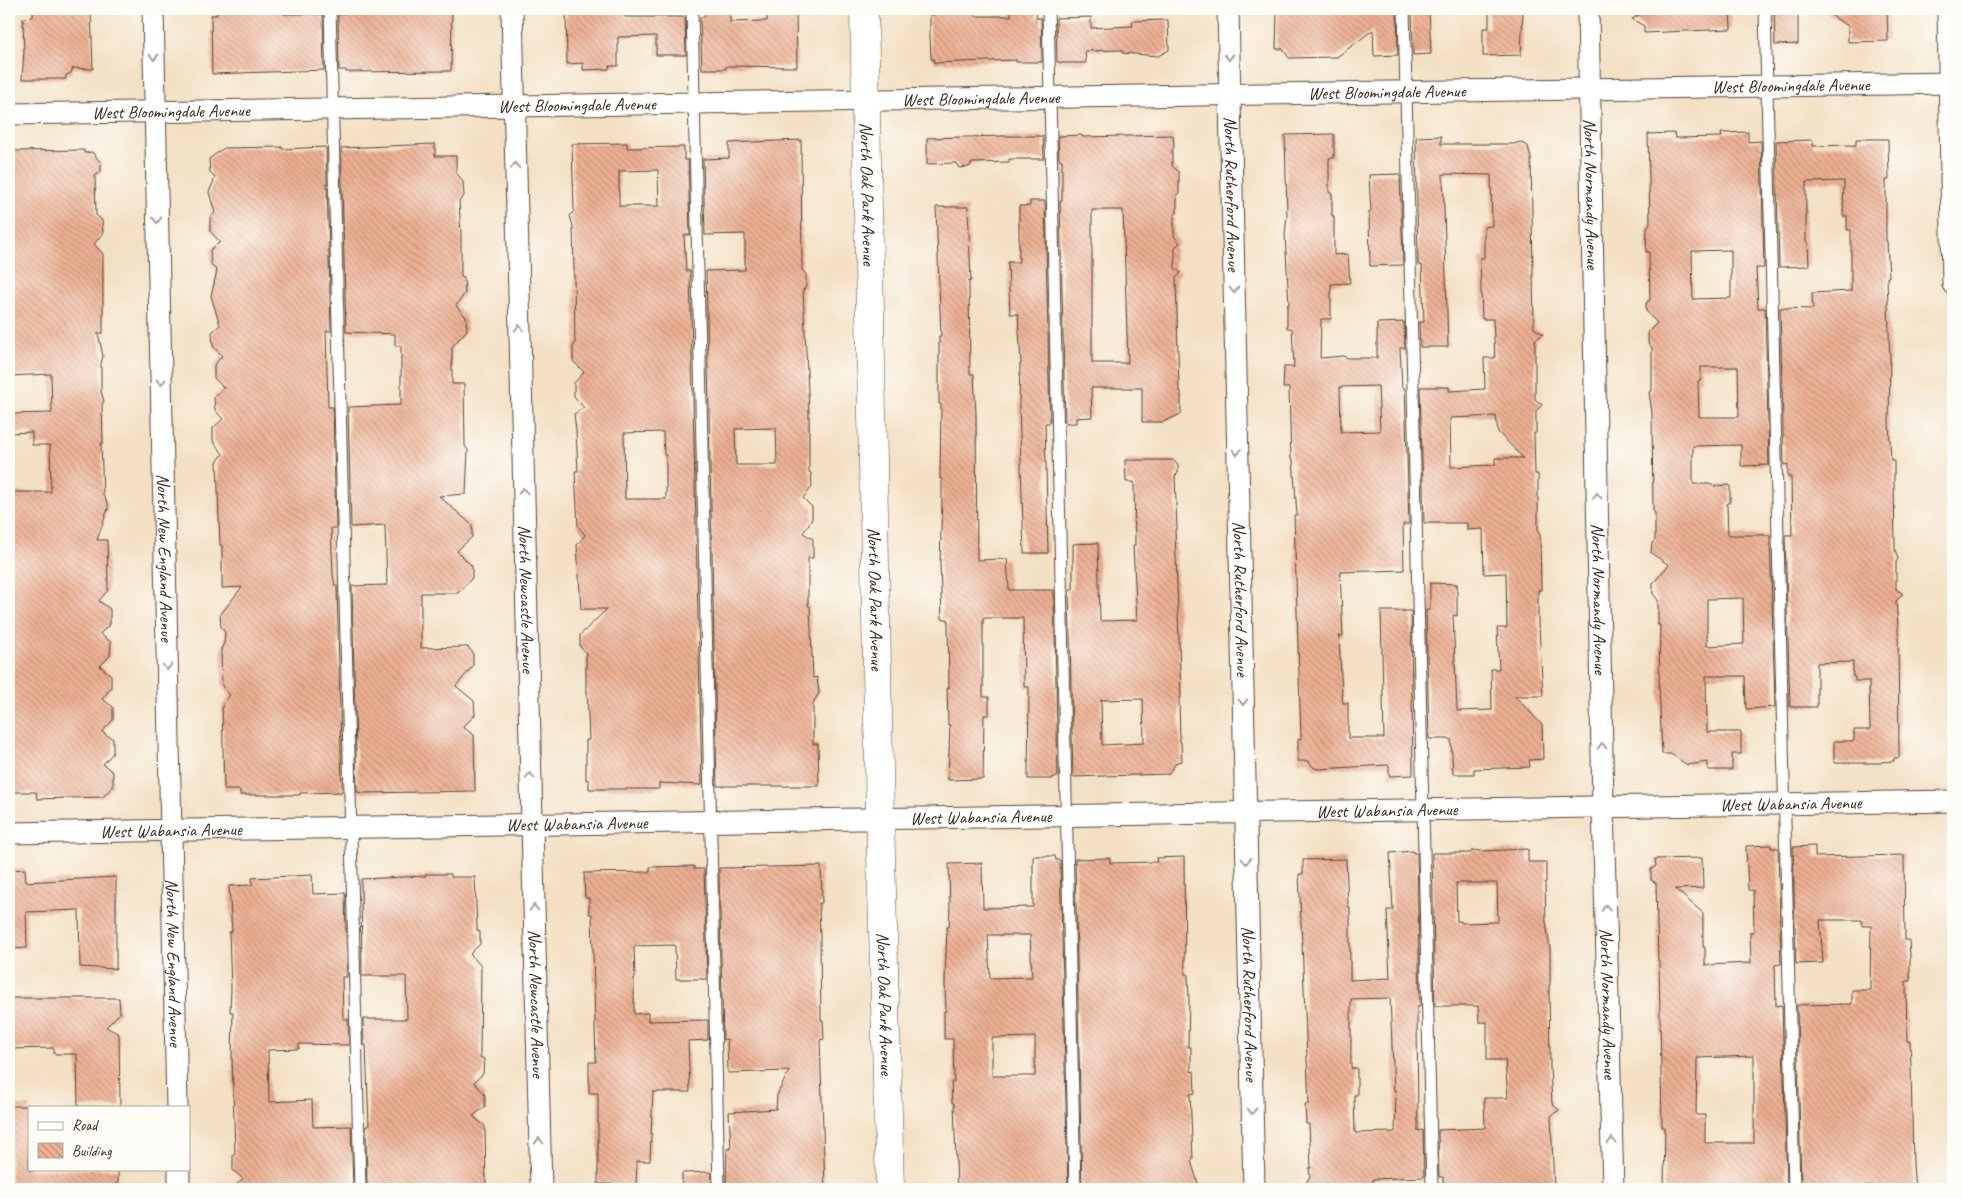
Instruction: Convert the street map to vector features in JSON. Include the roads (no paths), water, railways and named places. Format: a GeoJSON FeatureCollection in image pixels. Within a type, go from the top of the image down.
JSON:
{"type":"FeatureCollection","features":[{"type":"Feature","properties":{"kind":"street","name":"North New England Avenue"},"geometry":{"type":"LineString","coordinates":[[153,9],[177,1106]]}},
{"type":"Feature","properties":{"kind":"street","name":"North Newcastle Avenue"},"geometry":{"type":"LineString","coordinates":[[512,9],[540,1189]]}},
{"type":"Feature","properties":{"kind":"street","name":"North Oak Park Avenue"},"geometry":{"type":"LineString","coordinates":[[864,9],[880,818],[890,1189]]}},
{"type":"Feature","properties":{"kind":"street","name":"North Rutherford Avenue"},"geometry":{"type":"LineString","coordinates":[[1228,9],[1254,1189]]}},
{"type":"Feature","properties":{"kind":"street","name":"North Normandy Avenue"},"geometry":{"type":"LineString","coordinates":[[1588,9],[1603,807],[1613,1189]]}},
{"type":"Feature","properties":{"kind":"street"},"geometry":{"type":"LineString","coordinates":[[1948,9],[1951,83],[1953,284]]}},
{"type":"Feature","properties":{"kind":"street","name":"West Bloomingdale Avenue"},"geometry":{"type":"LineString","coordinates":[[9,114],[1951,83]]}},
{"type":"Feature","properties":{"kind":"street","name":"West Wabansia Avenue"},"geometry":{"type":"LineString","coordinates":[[9,833],[1953,801]]}},
{"type":"Feature","properties":{"kind":"street"},"geometry":{"type":"LineString","coordinates":[[179,1170],[179,1189]]}},
{"type":"Feature","properties":{"kind":"lane"},"geometry":{"type":"LineString","coordinates":[[330,9],[360,1189]]}},
{"type":"Feature","properties":{"kind":"lane"},"geometry":{"type":"LineString","coordinates":[[692,9],[719,1189]]}},
{"type":"Feature","properties":{"kind":"lane"},"geometry":{"type":"LineString","coordinates":[[1048,9],[1075,1189]]}},
{"type":"Feature","properties":{"kind":"lane"},"geometry":{"type":"LineString","coordinates":[[1404,9],[1432,1189]]}},
{"type":"Feature","properties":{"kind":"lane"},"geometry":{"type":"LineString","coordinates":[[1765,9],[1794,1189]]}}]}
